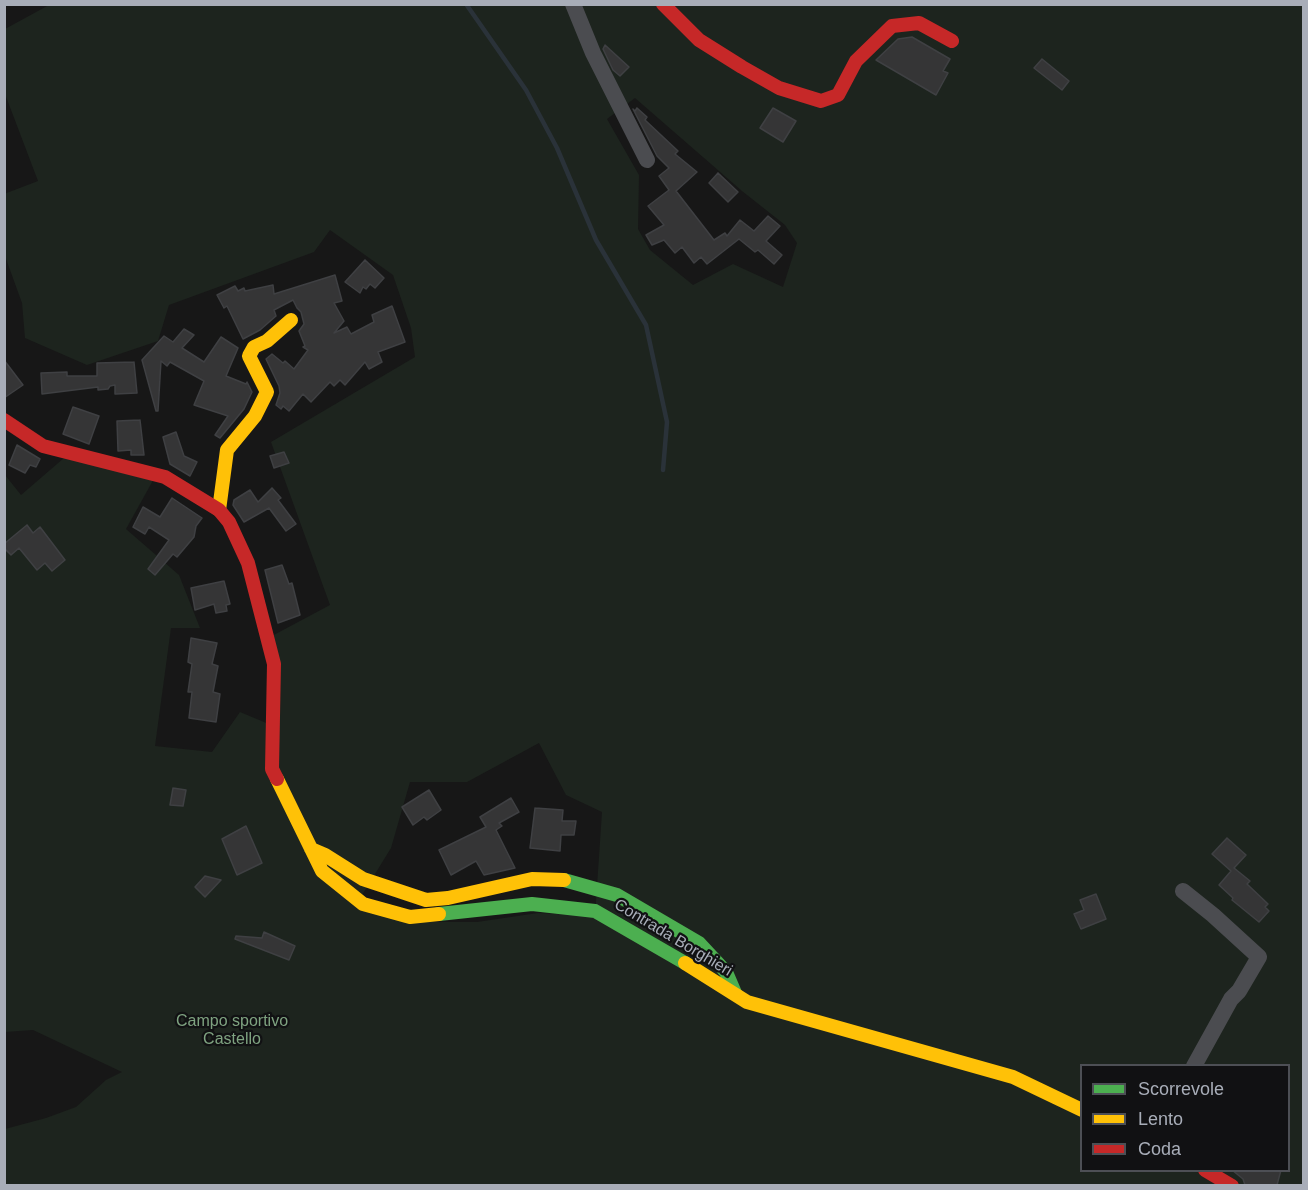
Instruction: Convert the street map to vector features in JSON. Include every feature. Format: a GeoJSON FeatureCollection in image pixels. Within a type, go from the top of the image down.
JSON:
{"type":"FeatureCollection","features":[{"type":"Feature","properties":{"kind":"street"},"geometry":{"type":"LineString","coordinates":[[573,4],[593,53],[647,160]]}},
{"type":"Feature","properties":{"kind":"street"},"geometry":{"type":"LineString","coordinates":[[663,4],[699,40],[742,67],[779,88],[821,101],[838,95],[856,62],[892,26],[919,23],[952,41]]}},
{"type":"Feature","properties":{"kind":"street"},"geometry":{"type":"LineString","coordinates":[[219,510],[228,450],[255,416],[267,392],[249,356],[254,347],[267,341],[291,320]]}},
{"type":"Feature","properties":{"kind":"street","name":"Contrada Borghieri"},"geometry":{"type":"LineString","coordinates":[[4,420],[43,446],[165,477],[219,510],[229,522],[248,562],[274,664],[272,769],[322,871],[363,904],[410,917],[532,904],[595,911],[663,949],[747,1002],[1013,1077],[1080,1109]]}},
{"type":"Feature","properties":{"kind":"street"},"geometry":{"type":"LineString","coordinates":[[311,849],[363,879],[426,900],[448,898],[532,879],[568,880],[617,895],[699,943],[726,972],[735,994]]}},
{"type":"Feature","properties":{"kind":"street"},"geometry":{"type":"LineString","coordinates":[[1183,891],[1259,957],[1239,991],[1231,999],[1195,1064]]}},
{"type":"Feature","properties":{"kind":"street"},"geometry":{"type":"LineString","coordinates":[[1209,1172],[1232,1185]]}},
{"type":"Feature","properties":{"kind":"green space","name":"Campo sportivo Castello"},"geometry":{"type":"Polygon","coordinates":[[[49,5],[1303,5],[1303,1185],[5,1185],[5,1129],[76,1107],[106,1080],[122,1072],[33,1030],[5,1032],[5,475],[21,495],[64,458],[156,475],[126,529],[179,575],[200,628],[171,628],[155,746],[212,752],[240,712],[276,727],[270,637],[330,605],[271,442],[415,357],[411,328],[393,275],[330,230],[314,252],[169,305],[158,341],[87,365],[25,338],[22,303],[5,256],[4,194],[38,181],[5,94],[5,29],[49,5]],[[635,98],[607,119],[639,175],[638,229],[650,250],[693,285],[733,264],[783,287],[797,243],[785,225],[742,191],[635,98]],[[539,743],[467,782],[410,782],[391,848],[359,900],[421,922],[477,922],[538,913],[595,916],[602,812],[566,795],[539,743]]]}},
{"type":"Feature","properties":{"kind":"building"},"geometry":{"type":"Polygon","coordinates":[[[912,37],[950,59],[943,71],[948,73],[936,95],[876,60],[898,39],[912,37]]]}},
{"type":"Feature","properties":{"kind":"building"},"geometry":{"type":"Polygon","coordinates":[[[605,45],[629,67],[620,76],[613,70],[603,49],[605,45]]]}},
{"type":"Feature","properties":{"kind":"building"},"geometry":{"type":"Polygon","coordinates":[[[1042,59],[1069,81],[1062,90],[1034,68],[1042,59]]]}},
{"type":"Feature","properties":{"kind":"building"},"geometry":{"type":"Polygon","coordinates":[[[637,108],[647,117],[645,120],[678,151],[675,154],[697,172],[676,191],[714,240],[725,233],[727,236],[740,220],[754,231],[768,216],[780,226],[766,241],[782,255],[774,264],[758,250],[755,252],[739,239],[707,264],[701,257],[694,263],[682,247],[675,253],[664,240],[652,245],[646,235],[664,225],[648,206],[669,190],[659,176],[669,168],[657,156],[633,109],[635,111],[637,108]]]}},
{"type":"Feature","properties":{"kind":"building"},"geometry":{"type":"Polygon","coordinates":[[[773,108],[796,121],[783,142],[760,128],[773,108]]]}},
{"type":"Feature","properties":{"kind":"building"},"geometry":{"type":"Polygon","coordinates":[[[718,173],[738,192],[728,202],[709,183],[718,173]]]}},
{"type":"Feature","properties":{"kind":"building"},"geometry":{"type":"Polygon","coordinates":[[[365,260],[384,278],[375,288],[370,284],[366,289],[363,287],[360,293],[345,282],[365,260]]]}},
{"type":"Feature","properties":{"kind":"building"},"geometry":{"type":"Polygon","coordinates":[[[335,275],[342,301],[334,303],[344,321],[334,333],[347,327],[351,334],[374,322],[372,315],[392,306],[405,342],[378,352],[382,362],[369,369],[365,362],[345,385],[340,380],[334,386],[330,382],[311,402],[303,394],[289,411],[283,406],[281,409],[276,405],[280,393],[279,386],[266,359],[272,354],[294,369],[308,350],[303,347],[305,346],[299,331],[304,324],[301,312],[293,300],[274,310],[276,316],[260,330],[243,339],[227,306],[224,308],[217,295],[235,286],[238,291],[244,288],[245,291],[273,285],[274,294],[335,275]]]}},
{"type":"Feature","properties":{"kind":"building"},"geometry":{"type":"Polygon","coordinates":[[[184,329],[194,335],[182,348],[204,362],[221,337],[238,348],[226,376],[246,384],[247,382],[252,392],[244,409],[220,438],[215,435],[228,416],[194,405],[204,381],[170,362],[167,366],[161,361],[158,411],[156,411],[142,360],[164,336],[173,342],[184,329]]]}},
{"type":"Feature","properties":{"kind":"building"},"geometry":{"type":"Polygon","coordinates":[[[4,360],[23,385],[4,398],[4,360]]]}},
{"type":"Feature","properties":{"kind":"building"},"geometry":{"type":"Polygon","coordinates":[[[134,362],[137,393],[115,394],[115,385],[108,389],[98,390],[98,387],[42,394],[41,373],[67,372],[67,376],[97,376],[97,363],[134,362]]]}},
{"type":"Feature","properties":{"kind":"building"},"geometry":{"type":"Polygon","coordinates":[[[73,407],[99,416],[89,444],[63,434],[73,407]]]}},
{"type":"Feature","properties":{"kind":"building"},"geometry":{"type":"Polygon","coordinates":[[[140,420],[144,455],[131,455],[131,450],[118,451],[117,421],[140,420]]]}},
{"type":"Feature","properties":{"kind":"building"},"geometry":{"type":"Polygon","coordinates":[[[176,432],[184,456],[197,462],[190,476],[170,464],[163,437],[176,432]]]}},
{"type":"Feature","properties":{"kind":"building"},"geometry":{"type":"Polygon","coordinates":[[[17,445],[40,459],[36,467],[30,465],[25,473],[9,465],[17,445]]]}},
{"type":"Feature","properties":{"kind":"building"},"geometry":{"type":"Polygon","coordinates":[[[284,452],[289,463],[274,468],[270,456],[284,452]]]}},
{"type":"Feature","properties":{"kind":"building"},"geometry":{"type":"Polygon","coordinates":[[[272,488],[281,498],[278,500],[296,524],[286,531],[269,508],[244,522],[233,505],[234,500],[250,490],[258,502],[272,488]]]}},
{"type":"Feature","properties":{"kind":"building"},"geometry":{"type":"Polygon","coordinates":[[[172,498],[202,518],[196,526],[194,537],[177,557],[173,554],[155,575],[148,569],[169,540],[149,527],[145,534],[133,527],[143,507],[160,517],[172,498]]]}},
{"type":"Feature","properties":{"kind":"building"},"geometry":{"type":"Polygon","coordinates":[[[27,525],[33,533],[40,527],[65,560],[52,571],[45,563],[37,570],[19,548],[11,555],[4,548],[4,544],[27,525]]]}},
{"type":"Feature","properties":{"kind":"building"},"geometry":{"type":"Polygon","coordinates":[[[282,565],[289,584],[292,583],[300,615],[278,623],[265,570],[282,565]]]}},
{"type":"Feature","properties":{"kind":"building"},"geometry":{"type":"Polygon","coordinates":[[[224,581],[230,604],[226,605],[227,611],[216,613],[214,604],[195,610],[191,588],[224,581]]]}},
{"type":"Feature","properties":{"kind":"building"},"geometry":{"type":"Polygon","coordinates":[[[191,638],[217,643],[212,664],[218,666],[213,692],[220,694],[216,722],[189,718],[192,692],[188,692],[192,664],[188,662],[191,638]]]}},
{"type":"Feature","properties":{"kind":"building"},"geometry":{"type":"Polygon","coordinates":[[[173,788],[186,790],[183,806],[170,805],[173,788]]]}},
{"type":"Feature","properties":{"kind":"building"},"geometry":{"type":"Polygon","coordinates":[[[429,790],[441,810],[427,820],[424,817],[413,825],[402,807],[429,790]]]}},
{"type":"Feature","properties":{"kind":"building"},"geometry":{"type":"Polygon","coordinates":[[[511,798],[519,812],[499,823],[502,826],[496,830],[515,868],[484,875],[476,861],[451,875],[439,850],[486,827],[480,817],[511,798]]]}},
{"type":"Feature","properties":{"kind":"building"},"geometry":{"type":"Polygon","coordinates":[[[535,808],[563,810],[562,821],[576,821],[574,835],[561,835],[560,851],[530,848],[535,808]]]}},
{"type":"Feature","properties":{"kind":"building"},"geometry":{"type":"Polygon","coordinates":[[[246,826],[262,863],[237,875],[222,839],[246,826]]]}},
{"type":"Feature","properties":{"kind":"building"},"geometry":{"type":"Polygon","coordinates":[[[1227,838],[1246,855],[1234,868],[1250,881],[1247,884],[1268,904],[1265,907],[1269,911],[1259,922],[1232,900],[1233,898],[1219,885],[1231,871],[1212,854],[1227,838]]]}},
{"type":"Feature","properties":{"kind":"building"},"geometry":{"type":"Polygon","coordinates":[[[205,876],[221,880],[205,897],[195,887],[205,876]]]}},
{"type":"Feature","properties":{"kind":"building"},"geometry":{"type":"Polygon","coordinates":[[[1096,894],[1106,919],[1081,929],[1074,914],[1084,910],[1080,900],[1096,894]]]}},
{"type":"Feature","properties":{"kind":"building"},"geometry":{"type":"Polygon","coordinates":[[[264,932],[295,946],[289,960],[235,939],[236,936],[262,938],[264,932]]]}},
{"type":"Feature","properties":{"kind":"building"},"geometry":{"type":"Polygon","coordinates":[[[1234,1172],[1280,1172],[1277,1185],[1245,1185],[1243,1179],[1234,1172]]]}},
{"type":"Feature","properties":{"kind":"waterway"},"geometry":{"type":"LineString","coordinates":[[466,4],[526,90],[557,148],[596,240],[646,325],[667,422],[663,470]]}},
{"type":"Feature","properties":{"kind":"traffic: fast"},"geometry":{"type":"LineString","coordinates":[[564,880],[617,895],[699,943],[726,972],[735,993]]}},
{"type":"Feature","properties":{"kind":"traffic: fast"},"geometry":{"type":"LineString","coordinates":[[439,914],[532,904],[595,911],[685,963]]}},
{"type":"Feature","properties":{"kind":"traffic: slow"},"geometry":{"type":"LineString","coordinates":[[219,510],[227,450],[255,416],[267,392],[249,356],[254,347],[267,341],[291,320]]}},
{"type":"Feature","properties":{"kind":"traffic: slow"},"geometry":{"type":"LineString","coordinates":[[277,779],[322,871],[363,904],[410,917],[439,914]]}},
{"type":"Feature","properties":{"kind":"traffic: slow"},"geometry":{"type":"LineString","coordinates":[[311,849],[363,879],[426,900],[448,898],[532,879],[564,880]]}},
{"type":"Feature","properties":{"kind":"traffic: slow"},"geometry":{"type":"LineString","coordinates":[[685,963],[747,1002],[1013,1077],[1080,1109]]}},
{"type":"Feature","properties":{"kind":"traffic: jam"},"geometry":{"type":"LineString","coordinates":[[663,4],[699,40],[742,67],[779,88],[821,101],[838,95],[856,61],[892,26],[919,23],[952,41]]}},
{"type":"Feature","properties":{"kind":"traffic: jam"},"geometry":{"type":"LineString","coordinates":[[4,420],[43,446],[165,477],[219,510],[229,522],[248,563],[274,664],[272,769],[277,779]]}},
{"type":"Feature","properties":{"kind":"traffic: jam"},"geometry":{"type":"LineString","coordinates":[[1208,1172],[1232,1186]]}}]}
